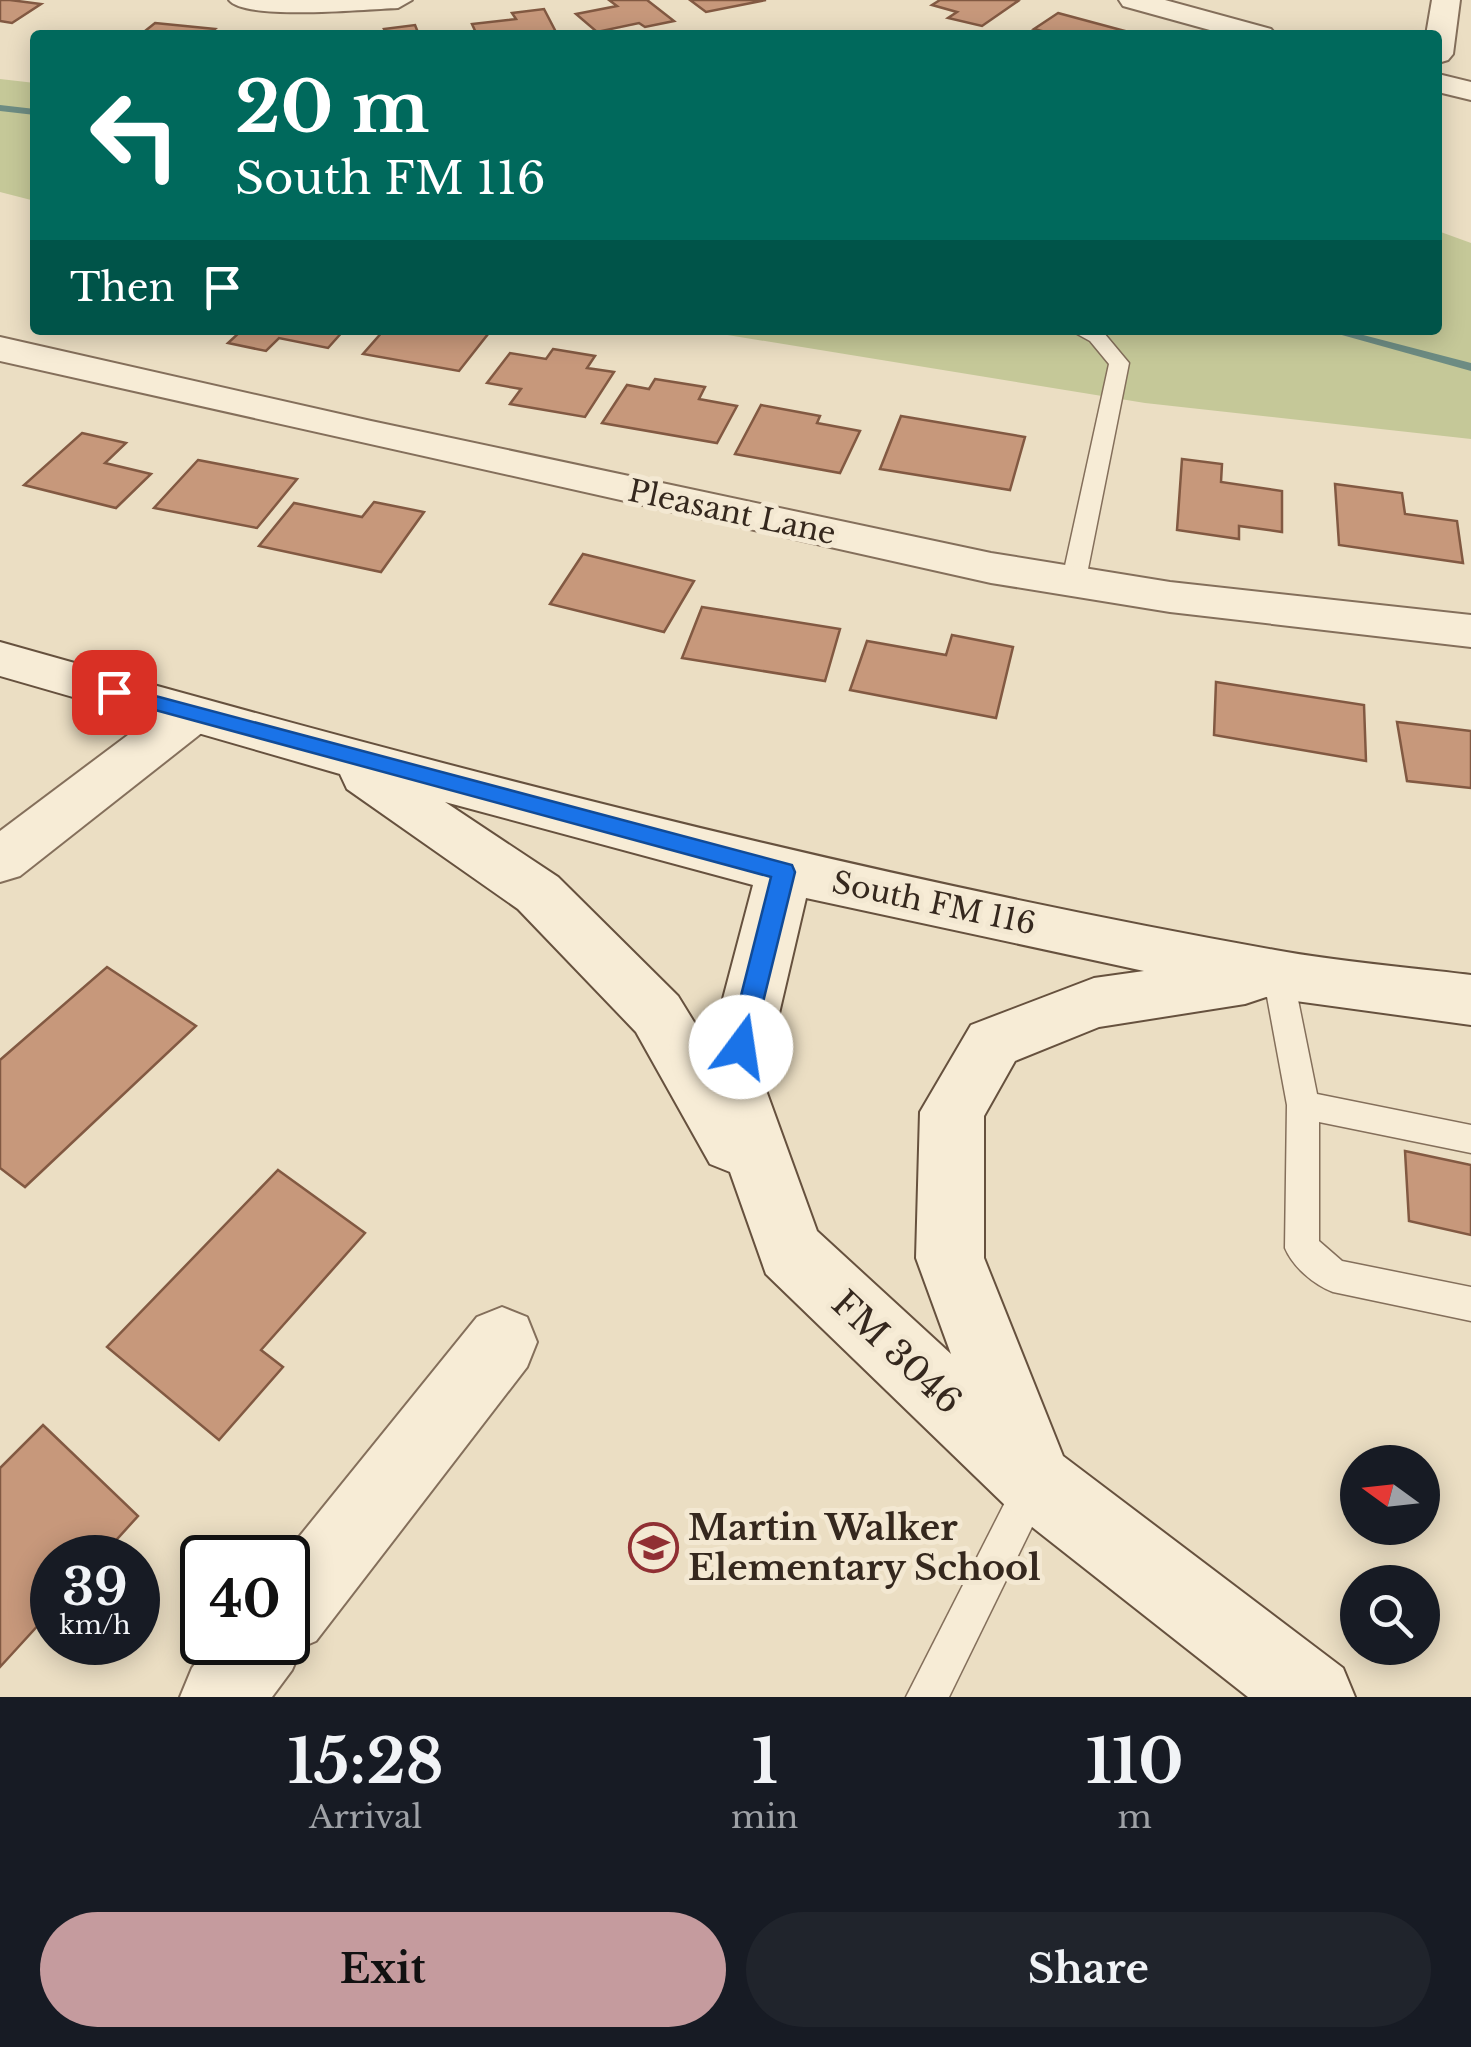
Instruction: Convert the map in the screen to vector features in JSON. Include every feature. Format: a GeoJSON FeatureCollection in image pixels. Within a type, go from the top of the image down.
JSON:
{"type":"FeatureCollection","features":[{"type":"Feature","properties":{"kind":"street"},"geometry":{"type":"LineString","coordinates":[[243,0],[398,0]]}},
{"type":"Feature","properties":{"kind":"street"},"geometry":{"type":"LineString","coordinates":[[1133,0],[1243,30]]}},
{"type":"Feature","properties":{"kind":"street"},"geometry":{"type":"LineString","coordinates":[[1442,30],[1446,0]]}},
{"type":"Feature","properties":{"kind":"street"},"geometry":{"type":"LineString","coordinates":[[1442,84],[1471,91]]}},
{"type":"Feature","properties":{"kind":"street","name":"Pleasant Lane"},"geometry":{"type":"LineString","coordinates":[[0,349],[390,438],[1073,584],[1282,612],[1471,631]]}},
{"type":"Feature","properties":{"kind":"street","name":"South FM 116"},"geometry":{"type":"LineString","coordinates":[[0,659],[190,715],[784,872],[1278,975],[1471,1000]]}},
{"type":"Feature","properties":{"kind":"street"},"geometry":{"type":"LineString","coordinates":[[0,861],[190,715]]}},
{"type":"Feature","properties":{"kind":"street"},"geometry":{"type":"LineString","coordinates":[[330,751],[538,893],[657,1014],[784,1233]]}},
{"type":"Feature","properties":{"kind":"street","name":"FM 3046"},"geometry":{"type":"LineString","coordinates":[[784,872],[732,1082],[790,1251],[1035,1481],[1314,1697]]}},
{"type":"Feature","properties":{"kind":"street"},"geometry":{"type":"LineString","coordinates":[[1035,1481],[950,1258],[952,1112],[994,1043],[1094,1003],[1278,975]]}},
{"type":"Feature","properties":{"kind":"street"},"geometry":{"type":"LineString","coordinates":[[310,1585],[502,1342]]}},
{"type":"Feature","properties":{"kind":"street"},"geometry":{"type":"LineString","coordinates":[[221,1697],[246,1665]]}},
{"type":"Feature","properties":{"kind":"lane"},"geometry":{"type":"LineString","coordinates":[[1073,584],[1119,363],[1091,335]]}},
{"type":"Feature","properties":{"kind":"lane"},"geometry":{"type":"LineString","coordinates":[[1278,975],[1304,1105],[1302,1248],[1333,1276],[1471,1304]]}},
{"type":"Feature","properties":{"kind":"lane"},"geometry":{"type":"LineString","coordinates":[[1304,1105],[1471,1139]]}},
{"type":"Feature","properties":{"kind":"lane"},"geometry":{"type":"LineString","coordinates":[[927,1697],[1035,1481]]}},
{"type":"Feature","properties":{"kind":"green space"},"geometry":{"type":"Polygon","coordinates":[[[0,79],[30,82],[30,200],[0,192],[0,79]]]}},
{"type":"Feature","properties":{"kind":"green space"},"geometry":{"type":"Polygon","coordinates":[[[1442,232],[1471,243],[1471,439],[1145,403],[728,335],[1442,335],[1442,232]]]}},
{"type":"Feature","properties":{"kind":"building"},"geometry":{"type":"Polygon","coordinates":[[[0,0],[41,4],[12,23],[0,21],[0,0]]]}},
{"type":"Feature","properties":{"kind":"building"},"geometry":{"type":"Polygon","coordinates":[[[609,0],[647,0],[674,21],[595,30],[576,14],[617,6],[609,0]]]}},
{"type":"Feature","properties":{"kind":"building"},"geometry":{"type":"Polygon","coordinates":[[[690,0],[766,0],[706,12],[690,0]]]}},
{"type":"Feature","properties":{"kind":"building"},"geometry":{"type":"Polygon","coordinates":[[[940,0],[1018,1],[982,26],[948,18],[957,12],[932,5],[940,0]]]}},
{"type":"Feature","properties":{"kind":"building"},"geometry":{"type":"Polygon","coordinates":[[[544,9],[555,30],[475,30],[472,24],[516,19],[512,13],[544,9]]]}},
{"type":"Feature","properties":{"kind":"building"},"geometry":{"type":"Polygon","coordinates":[[[1058,13],[1121,30],[1038,30],[1034,29],[1058,13]]]}},
{"type":"Feature","properties":{"kind":"building"},"geometry":{"type":"Polygon","coordinates":[[[155,23],[215,29],[214,30],[146,30],[155,23]]]}},
{"type":"Feature","properties":{"kind":"building"},"geometry":{"type":"Polygon","coordinates":[[[415,25],[417,30],[384,30],[415,25]]]}},
{"type":"Feature","properties":{"kind":"building"},"geometry":{"type":"Polygon","coordinates":[[[237,335],[340,335],[328,348],[279,338],[266,351],[228,343],[237,335]]]}},
{"type":"Feature","properties":{"kind":"building"},"geometry":{"type":"Polygon","coordinates":[[[380,335],[487,335],[459,371],[363,354],[380,335]]]}},
{"type":"Feature","properties":{"kind":"building"},"geometry":{"type":"Polygon","coordinates":[[[553,349],[595,356],[587,368],[614,372],[585,417],[510,404],[521,389],[487,383],[510,353],[546,359],[553,349]]]}},
{"type":"Feature","properties":{"kind":"building"},"geometry":{"type":"Polygon","coordinates":[[[655,379],[705,387],[699,399],[737,406],[717,443],[602,423],[627,385],[649,389],[655,379]]]}},
{"type":"Feature","properties":{"kind":"building"},"geometry":{"type":"Polygon","coordinates":[[[761,405],[820,416],[817,423],[860,431],[840,473],[735,454],[761,405]]]}},
{"type":"Feature","properties":{"kind":"building"},"geometry":{"type":"Polygon","coordinates":[[[901,416],[1025,437],[1010,490],[880,469],[901,416]]]}},
{"type":"Feature","properties":{"kind":"building"},"geometry":{"type":"Polygon","coordinates":[[[82,433],[126,443],[105,463],[151,474],[116,508],[24,485],[82,433]]]}},
{"type":"Feature","properties":{"kind":"building"},"geometry":{"type":"Polygon","coordinates":[[[1182,459],[1222,464],[1221,482],[1282,491],[1282,532],[1239,526],[1239,539],[1177,530],[1182,459]]]}},
{"type":"Feature","properties":{"kind":"building"},"geometry":{"type":"Polygon","coordinates":[[[198,460],[297,479],[257,528],[154,508],[198,460]]]}},
{"type":"Feature","properties":{"kind":"building"},"geometry":{"type":"Polygon","coordinates":[[[1335,484],[1402,493],[1405,514],[1457,521],[1463,563],[1339,545],[1335,484]]]}},
{"type":"Feature","properties":{"kind":"building"},"geometry":{"type":"Polygon","coordinates":[[[374,502],[424,512],[381,572],[259,546],[294,503],[362,517],[374,502]]]}},
{"type":"Feature","properties":{"kind":"building"},"geometry":{"type":"Polygon","coordinates":[[[583,554],[694,581],[664,632],[550,604],[583,554]]]}},
{"type":"Feature","properties":{"kind":"building"},"geometry":{"type":"Polygon","coordinates":[[[702,607],[840,629],[825,681],[682,658],[702,607]]]}},
{"type":"Feature","properties":{"kind":"building"},"geometry":{"type":"Polygon","coordinates":[[[952,635],[1013,647],[996,718],[850,690],[867,641],[946,655],[952,635]]]}},
{"type":"Feature","properties":{"kind":"building"},"geometry":{"type":"Polygon","coordinates":[[[1216,682],[1364,705],[1366,761],[1214,735],[1216,682]]]}},
{"type":"Feature","properties":{"kind":"building"},"geometry":{"type":"Polygon","coordinates":[[[1397,722],[1471,731],[1471,788],[1407,781],[1397,722]]]}},
{"type":"Feature","properties":{"kind":"building"},"geometry":{"type":"Polygon","coordinates":[[[107,967],[196,1026],[25,1187],[0,1168],[0,1060],[107,967]]]}},
{"type":"Feature","properties":{"kind":"building"},"geometry":{"type":"Polygon","coordinates":[[[1405,1151],[1471,1165],[1471,1235],[1409,1221],[1405,1151]]]}},
{"type":"Feature","properties":{"kind":"building"},"geometry":{"type":"Polygon","coordinates":[[[278,1170],[365,1233],[261,1350],[283,1367],[219,1440],[107,1347],[278,1170]]]}},
{"type":"Feature","properties":{"kind":"building"},"geometry":{"type":"Polygon","coordinates":[[[43,1425],[138,1516],[121,1535],[30,1535],[30,1634],[0,1667],[0,1468],[43,1425]]]}},
{"type":"Feature","properties":{"kind":"waterway"},"geometry":{"type":"LineString","coordinates":[[0,108],[30,111]]}},
{"type":"Feature","properties":{"kind":"waterway"},"geometry":{"type":"LineString","coordinates":[[1349,335],[1471,367]]}},
{"type":"Feature","properties":{"kind":"place","name":"Martin Walker Elementary School"},"geometry":{"type":"Point","coordinates":[653,1547]}},
{"type":"Feature","properties":{"kind":"route"},"geometry":{"type":"LineString","coordinates":[[114,692],[784,872],[741,1047]]}}]}
